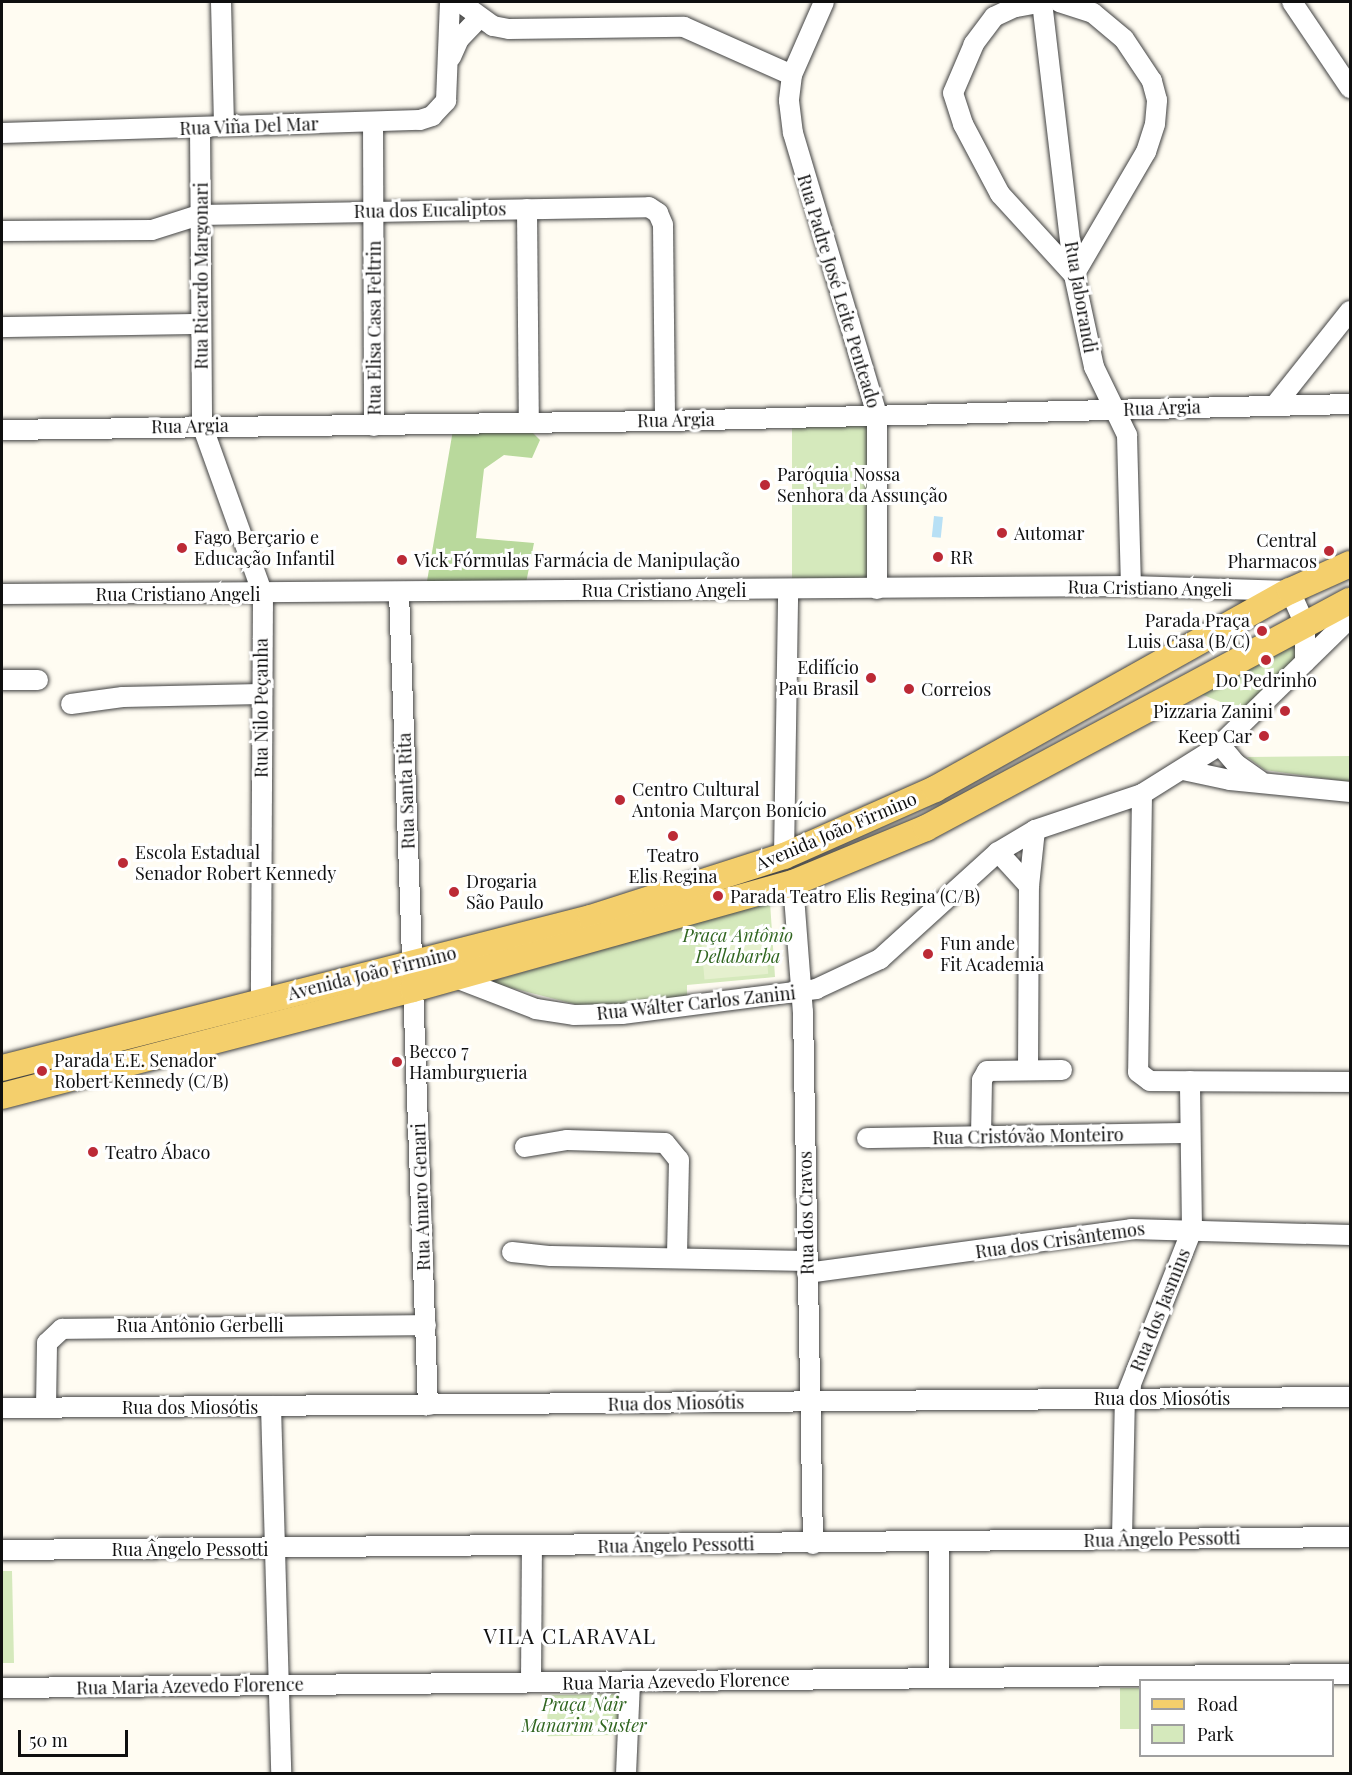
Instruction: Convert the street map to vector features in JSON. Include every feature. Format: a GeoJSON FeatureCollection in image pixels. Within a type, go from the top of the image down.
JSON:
{"type":"FeatureCollection","features":[{"type":"Feature","properties":{"kind":"main road","name":"Avenida João Firmino"},"geometry":{"type":"LineString","coordinates":[[2,1096],[413,976],[784,856],[935,789],[1290,591],[1350,564]]}},
{"type":"Feature","properties":{"kind":"main road","name":"Avenida João Firmino"},"geometry":{"type":"LineString","coordinates":[[2,1068],[261,1001],[413,976],[453,977],[793,883],[926,828],[1350,601]]}},
{"type":"Feature","properties":{"kind":"street"},"geometry":{"type":"LineString","coordinates":[[220,2],[224,126]]}},
{"type":"Feature","properties":{"kind":"street","name":"Rua Viña Del Mar"},"geometry":{"type":"LineString","coordinates":[[2,133],[420,120],[441,110],[449,89],[450,2]]}},
{"type":"Feature","properties":{"kind":"street"},"geometry":{"type":"LineString","coordinates":[[460,2],[492,26],[509,29],[684,27],[792,75]]}},
{"type":"Feature","properties":{"kind":"street","name":"Rua Padre José Leite Penteado"},"geometry":{"type":"LineString","coordinates":[[824,2],[792,75],[789,101],[792,133],[877,414],[877,589]]}},
{"type":"Feature","properties":{"kind":"street"},"geometry":{"type":"LineString","coordinates":[[1043,2],[1016,7],[988,24],[974,44],[953,93],[963,124],[1000,194],[1074,275],[1146,152],[1155,124],[1157,100],[1152,81],[1124,39],[1093,13],[1060,2]]}},
{"type":"Feature","properties":{"kind":"street","name":"Rua Jaborandi"},"geometry":{"type":"LineString","coordinates":[[1043,2],[1074,275],[1094,367],[1127,435],[1131,586]]}},
{"type":"Feature","properties":{"kind":"street"},"geometry":{"type":"LineString","coordinates":[[1292,2],[1350,88]]}},
{"type":"Feature","properties":{"kind":"street","name":"Rua Viña Del Mar"},"geometry":{"type":"LineString","coordinates":[[450,59],[459,39],[479,18]]}},
{"type":"Feature","properties":{"kind":"street","name":"Rua Elisa Casa Feltrin"},"geometry":{"type":"LineString","coordinates":[[373,122],[374,426]]}},
{"type":"Feature","properties":{"kind":"street","name":"Rua Ricardo Margonari"},"geometry":{"type":"LineString","coordinates":[[201,127],[199,324],[202,425]]}},
{"type":"Feature","properties":{"kind":"street","name":"Rua dos Eucaliptos"},"geometry":{"type":"LineString","coordinates":[[2,231],[152,230],[199,215],[635,205],[649,207],[657,213],[663,225],[665,421]]}},
{"type":"Feature","properties":{"kind":"street"},"geometry":{"type":"LineString","coordinates":[[527,208],[529,420]]}},
{"type":"Feature","properties":{"kind":"street"},"geometry":{"type":"LineString","coordinates":[[1276,404],[1350,310]]}},
{"type":"Feature","properties":{"kind":"street"},"geometry":{"type":"LineString","coordinates":[[2,327],[199,324]]}},
{"type":"Feature","properties":{"kind":"street","name":"Rua Argia"},"geometry":{"type":"LineString","coordinates":[[2,430],[202,425],[374,426],[529,420],[665,421],[1276,404],[1350,404]]}},
{"type":"Feature","properties":{"kind":"street","name":"Rua Nilo Peçanha"},"geometry":{"type":"LineString","coordinates":[[202,425],[262,594],[261,1001]]}},
{"type":"Feature","properties":{"kind":"street","name":"Rua Cristiano Angeli"},"geometry":{"type":"LineString","coordinates":[[2,594],[262,594],[1131,586],[1290,591]]}},
{"type":"Feature","properties":{"kind":"street"},"geometry":{"type":"LineString","coordinates":[[784,856],[788,590]]}},
{"type":"Feature","properties":{"kind":"street"},"geometry":{"type":"LineString","coordinates":[[1290,591],[1305,624],[1305,662]]}},
{"type":"Feature","properties":{"kind":"street","name":"Rua Santa Rita"},"geometry":{"type":"LineString","coordinates":[[399,592],[413,976]]}},
{"type":"Feature","properties":{"kind":"street","name":"Rua Wálter Carlos Zanini"},"geometry":{"type":"LineString","coordinates":[[453,977],[502,999],[574,1015],[622,1014],[816,989],[880,959],[998,852],[1035,830],[1142,794],[1220,745],[1350,618]]}},
{"type":"Feature","properties":{"kind":"street"},"geometry":{"type":"LineString","coordinates":[[2,680],[38,680]]}},
{"type":"Feature","properties":{"kind":"street"},"geometry":{"type":"LineString","coordinates":[[71,704],[123,697],[261,694]]}},
{"type":"Feature","properties":{"kind":"street"},"geometry":{"type":"LineString","coordinates":[[1220,745],[1236,764],[1264,783]]}},
{"type":"Feature","properties":{"kind":"street"},"geometry":{"type":"LineString","coordinates":[[1183,770],[1264,783],[1350,792]]}},
{"type":"Feature","properties":{"kind":"street"},"geometry":{"type":"LineString","coordinates":[[1142,794],[1136,1065],[1142,1077],[1150,1081],[1190,1082],[1350,1082]]}},
{"type":"Feature","properties":{"kind":"street"},"geometry":{"type":"LineString","coordinates":[[1028,1069],[1029,886],[1035,830]]}},
{"type":"Feature","properties":{"kind":"street"},"geometry":{"type":"LineString","coordinates":[[998,852],[1029,886]]}},
{"type":"Feature","properties":{"kind":"street","name":"Rua dos Cravos"},"geometry":{"type":"LineString","coordinates":[[793,883],[801,992],[808,1402],[813,1544]]}},
{"type":"Feature","properties":{"kind":"street","name":"Rua Amaro Genari"},"geometry":{"type":"LineString","coordinates":[[413,976],[428,1405]]}},
{"type":"Feature","properties":{"kind":"street"},"geometry":{"type":"LineString","coordinates":[[981,1137],[983,1075],[993,1069],[1062,1070]]}},
{"type":"Feature","properties":{"kind":"street","name":"Rua dos Jasmins"},"geometry":{"type":"LineString","coordinates":[[1122,1538],[1125,1399],[1192,1230],[1190,1082]]}},
{"type":"Feature","properties":{"kind":"street","name":"Rua Cristóvão Monteiro"},"geometry":{"type":"LineString","coordinates":[[867,1138],[1190,1133]]}},
{"type":"Feature","properties":{"kind":"street"},"geometry":{"type":"LineString","coordinates":[[525,1147],[567,1140],[664,1143],[678,1160],[678,1258]]}},
{"type":"Feature","properties":{"kind":"street","name":"Rua dos Crisântemos"},"geometry":{"type":"LineString","coordinates":[[512,1252],[678,1258],[807,1267],[1131,1229],[1350,1235]]}},
{"type":"Feature","properties":{"kind":"street","name":"Rua Antônio Gerbelli"},"geometry":{"type":"LineString","coordinates":[[46,1408],[46,1342],[62,1329],[426,1325]]}},
{"type":"Feature","properties":{"kind":"street","name":"Rua dos Miosótis"},"geometry":{"type":"LineString","coordinates":[[2,1408],[1350,1397]]}},
{"type":"Feature","properties":{"kind":"street"},"geometry":{"type":"LineString","coordinates":[[271,1406],[281,1773]]}},
{"type":"Feature","properties":{"kind":"street","name":"Rua Ângelo Pessotti"},"geometry":{"type":"LineString","coordinates":[[2,1550],[532,1547],[1350,1537]]}},
{"type":"Feature","properties":{"kind":"street"},"geometry":{"type":"LineString","coordinates":[[939,1543],[939,1678]]}},
{"type":"Feature","properties":{"kind":"street"},"geometry":{"type":"LineString","coordinates":[[531,1682],[532,1547]]}},
{"type":"Feature","properties":{"kind":"street","name":"Rua Maria Azevedo Florence"},"geometry":{"type":"LineString","coordinates":[[2,1688],[1350,1674]]}},
{"type":"Feature","properties":{"kind":"street"},"geometry":{"type":"LineString","coordinates":[[626,1773],[630,1683]]}},
{"type":"Feature","properties":{"kind":"green space"},"geometry":{"type":"Polygon","coordinates":[[[792,426],[869,426],[869,581],[792,581],[792,426]]]}},
{"type":"Feature","properties":{"kind":"green space"},"geometry":{"type":"Polygon","coordinates":[[[453,430],[532,432],[540,440],[532,458],[504,455],[484,469],[476,538],[534,543],[526,583],[426,587],[453,430]]]}},
{"type":"Feature","properties":{"kind":"green space"},"geometry":{"type":"Polygon","coordinates":[[[1298,640],[1295,660],[1245,712],[1201,694],[1298,640]]]}},
{"type":"Feature","properties":{"kind":"green space"},"geometry":{"type":"Polygon","coordinates":[[[1350,756],[1350,782],[1265,770],[1247,757],[1350,756]]]}},
{"type":"Feature","properties":{"kind":"green space","name":"Praça Antônio Dellabarba"},"geometry":{"type":"Polygon","coordinates":[[[770,902],[775,977],[687,985],[687,998],[628,1005],[578,1005],[489,982],[770,902]]]}},
{"type":"Feature","properties":{"kind":"green space"},"geometry":{"type":"Polygon","coordinates":[[[765,937],[768,974],[704,979],[701,943],[765,937]]]}},
{"type":"Feature","properties":{"kind":"green space"},"geometry":{"type":"Polygon","coordinates":[[[2,1571],[12,1571],[14,1663],[2,1663],[2,1571]]]}},
{"type":"Feature","properties":{"kind":"green space"},"geometry":{"type":"Polygon","coordinates":[[[1120,1688],[1139,1688],[1139,1729],[1120,1729],[1120,1688]]]}},
{"type":"Feature","properties":{"kind":"green space","name":"Praça Nair Manarim Suster"},"geometry":{"type":"Polygon","coordinates":[[[619,1694],[620,1735],[548,1736],[547,1695],[619,1694]]]}},
{"type":"Feature","properties":{"kind":"water"},"geometry":{"type":"Polygon","coordinates":[[[934,516],[943,517],[941,538],[932,537],[934,516]]]}},
{"type":"Feature","properties":{"kind":"place","name":"Paróquia Nossa Senhora da Assunção"},"geometry":{"type":"Point","coordinates":[765,485]}},
{"type":"Feature","properties":{"kind":"place","name":"Automar"},"geometry":{"type":"Point","coordinates":[1002,533]}},
{"type":"Feature","properties":{"kind":"place","name":"Fago Berçario e Educação Infantil"},"geometry":{"type":"Point","coordinates":[182,548]}},
{"type":"Feature","properties":{"kind":"place","name":"Central Pharmacos"},"geometry":{"type":"Point","coordinates":[1329,551]}},
{"type":"Feature","properties":{"kind":"place","name":"RR"},"geometry":{"type":"Point","coordinates":[938,557]}},
{"type":"Feature","properties":{"kind":"place","name":"Vick Fórmulas Farmácia de Manipulação"},"geometry":{"type":"Point","coordinates":[402,560]}},
{"type":"Feature","properties":{"kind":"place","name":"Parada Praça Luis Casa (B/C)"},"geometry":{"type":"Point","coordinates":[1262,631]}},
{"type":"Feature","properties":{"kind":"place","name":"Do Pedrinho"},"geometry":{"type":"Point","coordinates":[1266,660]}},
{"type":"Feature","properties":{"kind":"place","name":"Edifício Pau Brasil"},"geometry":{"type":"Point","coordinates":[871,678]}},
{"type":"Feature","properties":{"kind":"place","name":"Correios"},"geometry":{"type":"Point","coordinates":[909,689]}},
{"type":"Feature","properties":{"kind":"place","name":"Pizzaria Zanini"},"geometry":{"type":"Point","coordinates":[1285,711]}},
{"type":"Feature","properties":{"kind":"place","name":"Keep Car"},"geometry":{"type":"Point","coordinates":[1264,736]}},
{"type":"Feature","properties":{"kind":"place","name":"Centro Cultural Antonia Marçon Bonício"},"geometry":{"type":"Point","coordinates":[620,800]}},
{"type":"Feature","properties":{"kind":"place","name":"Teatro Elis Regina"},"geometry":{"type":"Point","coordinates":[673,836]}},
{"type":"Feature","properties":{"kind":"place","name":"Escola Estadual Senador Robert Kennedy"},"geometry":{"type":"Point","coordinates":[123,863]}},
{"type":"Feature","properties":{"kind":"place","name":"Drogaria São Paulo"},"geometry":{"type":"Point","coordinates":[454,892]}},
{"type":"Feature","properties":{"kind":"place","name":"Parada Teatro Elis Regina (C/B)"},"geometry":{"type":"Point","coordinates":[718,896]}},
{"type":"Feature","properties":{"kind":"place","name":"Fun ande Fit Academia"},"geometry":{"type":"Point","coordinates":[928,954]}},
{"type":"Feature","properties":{"kind":"place","name":"Becco 7 Hamburgueria"},"geometry":{"type":"Point","coordinates":[397,1062]}},
{"type":"Feature","properties":{"kind":"place","name":"Parada E.E. Senador Robert Kennedy (C/B)"},"geometry":{"type":"Point","coordinates":[42,1071]}},
{"type":"Feature","properties":{"kind":"place","name":"Teatro Ábaco"},"geometry":{"type":"Point","coordinates":[93,1152]}},
{"type":"Feature","properties":{"kind":"district","name":"VILA CLARAVAL"},"geometry":{"type":"Point","coordinates":[570,1635]}}]}
